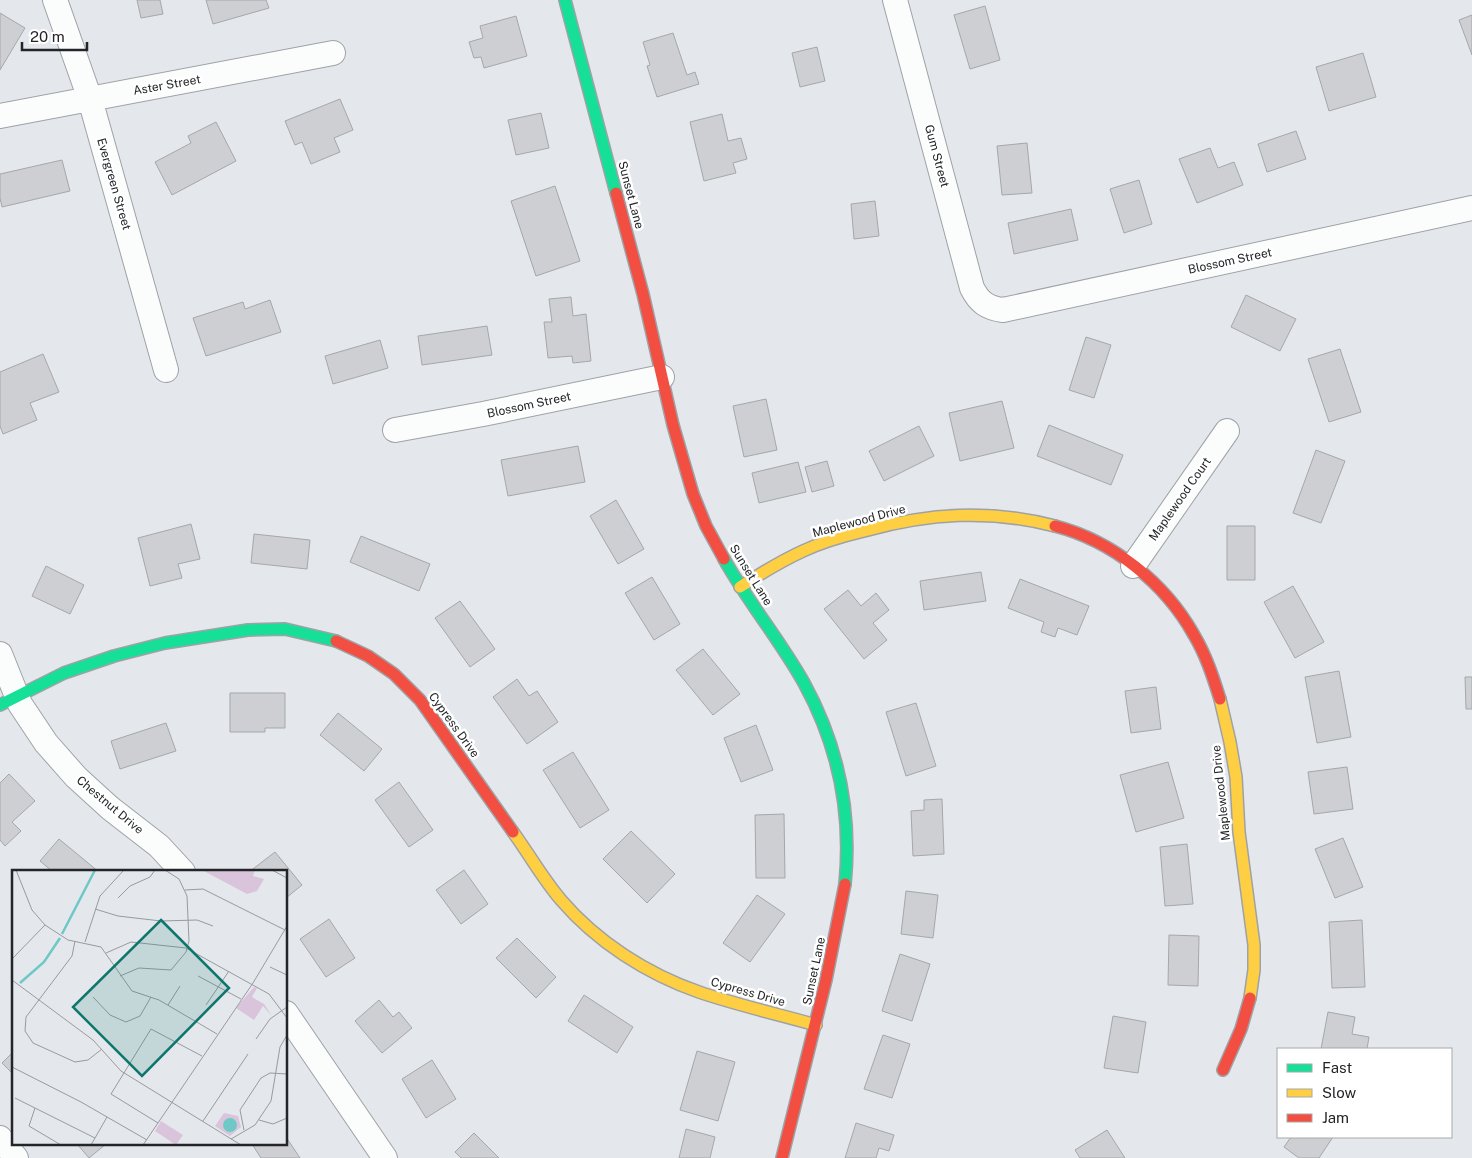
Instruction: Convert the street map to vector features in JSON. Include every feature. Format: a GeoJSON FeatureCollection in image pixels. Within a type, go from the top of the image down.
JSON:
{"type":"FeatureCollection","features":[{"type":"Feature","properties":{"kind":"street","name":"Evergreen Street"},"geometry":{"type":"LineString","coordinates":[[55,0],[90,99],[166,370]]}},
{"type":"Feature","properties":{"kind":"street","name":"Sunset Lane"},"geometry":{"type":"LineString","coordinates":[[566,0],[643,294],[673,425],[693,494],[706,526],[740,587],[779,642],[804,683],[825,726],[836,759],[844,802],[847,852],[845,883],[816,1025],[782,1158]]}},
{"type":"Feature","properties":{"kind":"street","name":"Gum Street"},"geometry":{"type":"LineString","coordinates":[[895,0],[972,288],[978,299],[988,306]]}},
{"type":"Feature","properties":{"kind":"street","name":"Aster Street"},"geometry":{"type":"LineString","coordinates":[[0,116],[333,53]]}},
{"type":"Feature","properties":{"kind":"street","name":"Blossom Street"},"geometry":{"type":"LineString","coordinates":[[988,306],[1003,310],[1472,208]]}},
{"type":"Feature","properties":{"kind":"street","name":"Blossom Street"},"geometry":{"type":"LineString","coordinates":[[395,430],[662,377]]}},
{"type":"Feature","properties":{"kind":"street","name":"Maplewood Court"},"geometry":{"type":"LineString","coordinates":[[1133,566],[1228,431]]}},
{"type":"Feature","properties":{"kind":"street","name":"Maplewood Drive"},"geometry":{"type":"LineString","coordinates":[[740,587],[775,564],[805,550],[845,536],[900,522],[940,516],[988,515],[1028,520],[1059,528],[1097,542],[1133,566],[1157,588],[1182,617],[1195,636],[1210,670],[1226,724],[1236,779],[1238,826],[1254,954],[1251,988],[1244,1020],[1223,1070]]}},
{"type":"Feature","properties":{"kind":"street","name":"Cypress Drive"},"geometry":{"type":"LineString","coordinates":[[8,700],[64,673],[114,656],[165,643],[248,630],[285,629],[316,634],[340,642],[368,656],[394,674],[420,700],[561,900],[591,929],[624,955],[660,976],[699,992],[816,1025]]}},
{"type":"Feature","properties":{"kind":"street","name":"Chestnut Drive"},"geometry":{"type":"LineString","coordinates":[[0,654],[8,700],[20,704],[46,743],[76,777],[110,808],[159,846],[181,870]]}},
{"type":"Feature","properties":{"kind":"street"},"geometry":{"type":"LineString","coordinates":[[288,1015],[385,1158]]}},
{"type":"Feature","properties":{"kind":"street"},"geometry":{"type":"LineString","coordinates":[[0,1138],[16,1158]]}},
{"type":"Feature","properties":{"kind":"building"},"geometry":{"type":"Polygon","coordinates":[[[137,0],[160,0],[163,14],[141,18],[137,0]]]}},
{"type":"Feature","properties":{"kind":"building"},"geometry":{"type":"Polygon","coordinates":[[[206,0],[266,0],[269,8],[213,24],[206,0]]]}},
{"type":"Feature","properties":{"kind":"building"},"geometry":{"type":"Polygon","coordinates":[[[985,6],[1000,60],[970,69],[954,15],[985,6]]]}},
{"type":"Feature","properties":{"kind":"building"},"geometry":{"type":"Polygon","coordinates":[[[0,13],[25,28],[0,70],[0,13]]]}},
{"type":"Feature","properties":{"kind":"building"},"geometry":{"type":"Polygon","coordinates":[[[1472,15],[1472,55],[1459,20],[1472,15]]]}},
{"type":"Feature","properties":{"kind":"building"},"geometry":{"type":"Polygon","coordinates":[[[516,16],[527,56],[484,68],[481,57],[474,58],[469,42],[483,38],[480,26],[516,16]]]}},
{"type":"Feature","properties":{"kind":"building"},"geometry":{"type":"Polygon","coordinates":[[[673,33],[687,75],[695,72],[699,84],[657,97],[647,66],[650,65],[643,42],[673,33]]]}},
{"type":"Feature","properties":{"kind":"building"},"geometry":{"type":"Polygon","coordinates":[[[817,47],[825,81],[800,87],[792,53],[817,47]]]}},
{"type":"Feature","properties":{"kind":"building"},"geometry":{"type":"Polygon","coordinates":[[[1363,53],[1376,97],[1329,111],[1316,67],[1363,53]]]}},
{"type":"Feature","properties":{"kind":"building"},"geometry":{"type":"Polygon","coordinates":[[[340,99],[353,130],[334,138],[340,152],[311,164],[302,142],[295,145],[285,121],[340,99]]]}},
{"type":"Feature","properties":{"kind":"building"},"geometry":{"type":"Polygon","coordinates":[[[541,113],[549,148],[516,155],[508,120],[541,113]]]}},
{"type":"Feature","properties":{"kind":"building"},"geometry":{"type":"Polygon","coordinates":[[[722,114],[728,141],[741,138],[747,159],[733,163],[736,173],[704,181],[690,122],[722,114]]]}},
{"type":"Feature","properties":{"kind":"building"},"geometry":{"type":"Polygon","coordinates":[[[216,122],[236,161],[172,195],[155,162],[191,143],[188,136],[216,122]]]}},
{"type":"Feature","properties":{"kind":"building"},"geometry":{"type":"Polygon","coordinates":[[[1296,131],[1306,159],[1267,172],[1258,144],[1296,131]]]}},
{"type":"Feature","properties":{"kind":"building"},"geometry":{"type":"Polygon","coordinates":[[[1027,143],[1032,193],[1002,195],[997,146],[1027,143]]]}},
{"type":"Feature","properties":{"kind":"building"},"geometry":{"type":"Polygon","coordinates":[[[1210,148],[1218,168],[1234,162],[1243,185],[1197,203],[1179,159],[1210,148]]]}},
{"type":"Feature","properties":{"kind":"building"},"geometry":{"type":"Polygon","coordinates":[[[62,160],[70,191],[2,207],[0,174],[62,160]]]}},
{"type":"Feature","properties":{"kind":"building"},"geometry":{"type":"Polygon","coordinates":[[[1139,180],[1152,224],[1124,233],[1110,189],[1139,180]]]}},
{"type":"Feature","properties":{"kind":"building"},"geometry":{"type":"Polygon","coordinates":[[[555,186],[580,261],[536,276],[511,201],[555,186]]]}},
{"type":"Feature","properties":{"kind":"building"},"geometry":{"type":"Polygon","coordinates":[[[875,201],[879,236],[854,239],[851,204],[875,201]]]}},
{"type":"Feature","properties":{"kind":"building"},"geometry":{"type":"Polygon","coordinates":[[[1071,209],[1078,240],[1014,254],[1008,223],[1071,209]]]}},
{"type":"Feature","properties":{"kind":"building"},"geometry":{"type":"Polygon","coordinates":[[[1246,295],[1296,319],[1280,351],[1231,327],[1246,295]]]}},
{"type":"Feature","properties":{"kind":"building"},"geometry":{"type":"Polygon","coordinates":[[[571,297],[573,316],[586,314],[591,361],[573,363],[572,356],[548,358],[544,322],[552,322],[549,299],[571,297]]]}},
{"type":"Feature","properties":{"kind":"building"},"geometry":{"type":"Polygon","coordinates":[[[270,300],[281,332],[206,356],[193,318],[243,302],[245,309],[270,300]]]}},
{"type":"Feature","properties":{"kind":"building"},"geometry":{"type":"Polygon","coordinates":[[[487,326],[492,355],[422,365],[418,336],[487,326]]]}},
{"type":"Feature","properties":{"kind":"building"},"geometry":{"type":"Polygon","coordinates":[[[1086,337],[1111,345],[1094,398],[1069,390],[1086,337]]]}},
{"type":"Feature","properties":{"kind":"building"},"geometry":{"type":"Polygon","coordinates":[[[380,340],[388,368],[333,384],[325,356],[380,340]]]}},
{"type":"Feature","properties":{"kind":"building"},"geometry":{"type":"Polygon","coordinates":[[[1340,349],[1361,412],[1329,422],[1308,359],[1340,349]]]}},
{"type":"Feature","properties":{"kind":"building"},"geometry":{"type":"Polygon","coordinates":[[[43,354],[59,392],[30,403],[37,420],[3,434],[0,426],[0,372],[43,354]]]}},
{"type":"Feature","properties":{"kind":"building"},"geometry":{"type":"Polygon","coordinates":[[[766,399],[777,450],[744,457],[733,406],[766,399]]]}},
{"type":"Feature","properties":{"kind":"building"},"geometry":{"type":"Polygon","coordinates":[[[1002,401],[1014,448],[960,461],[949,413],[1002,401]]]}},
{"type":"Feature","properties":{"kind":"building"},"geometry":{"type":"Polygon","coordinates":[[[1049,425],[1123,455],[1111,485],[1037,456],[1049,425]]]}},
{"type":"Feature","properties":{"kind":"building"},"geometry":{"type":"Polygon","coordinates":[[[919,426],[934,456],[884,481],[869,451],[919,426]]]}},
{"type":"Feature","properties":{"kind":"building"},"geometry":{"type":"Polygon","coordinates":[[[578,446],[585,482],[508,496],[501,460],[578,446]]]}},
{"type":"Feature","properties":{"kind":"building"},"geometry":{"type":"Polygon","coordinates":[[[1316,450],[1345,461],[1321,523],[1293,513],[1316,450]]]}},
{"type":"Feature","properties":{"kind":"building"},"geometry":{"type":"Polygon","coordinates":[[[827,461],[834,486],[812,492],[805,467],[827,461]]]}},
{"type":"Feature","properties":{"kind":"building"},"geometry":{"type":"Polygon","coordinates":[[[798,462],[806,492],[759,503],[752,473],[798,462]]]}},
{"type":"Feature","properties":{"kind":"building"},"geometry":{"type":"Polygon","coordinates":[[[616,500],[644,549],[618,564],[590,516],[616,500]]]}},
{"type":"Feature","properties":{"kind":"building"},"geometry":{"type":"Polygon","coordinates":[[[191,524],[200,559],[178,564],[182,578],[150,586],[138,538],[191,524]]]}},
{"type":"Feature","properties":{"kind":"building"},"geometry":{"type":"Polygon","coordinates":[[[1227,526],[1255,526],[1255,580],[1227,580],[1227,526]]]}},
{"type":"Feature","properties":{"kind":"building"},"geometry":{"type":"Polygon","coordinates":[[[254,534],[310,540],[307,569],[251,563],[254,534]]]}},
{"type":"Feature","properties":{"kind":"building"},"geometry":{"type":"Polygon","coordinates":[[[361,536],[430,564],[419,591],[350,562],[361,536]]]}},
{"type":"Feature","properties":{"kind":"building"},"geometry":{"type":"Polygon","coordinates":[[[46,566],[84,585],[70,614],[32,596],[46,566]]]}},
{"type":"Feature","properties":{"kind":"building"},"geometry":{"type":"Polygon","coordinates":[[[981,572],[986,601],[924,610],[920,581],[981,572]]]}},
{"type":"Feature","properties":{"kind":"building"},"geometry":{"type":"Polygon","coordinates":[[[652,577],[680,624],[654,640],[625,593],[652,577]]]}},
{"type":"Feature","properties":{"kind":"building"},"geometry":{"type":"Polygon","coordinates":[[[1020,579],[1089,606],[1077,635],[1058,628],[1055,637],[1041,632],[1044,622],[1008,608],[1020,579]]]}},
{"type":"Feature","properties":{"kind":"building"},"geometry":{"type":"Polygon","coordinates":[[[1293,586],[1324,642],[1295,658],[1264,602],[1293,586]]]}},
{"type":"Feature","properties":{"kind":"building"},"geometry":{"type":"Polygon","coordinates":[[[848,590],[861,606],[876,593],[889,610],[873,623],[887,640],[864,659],[824,609],[848,590]]]}},
{"type":"Feature","properties":{"kind":"building"},"geometry":{"type":"Polygon","coordinates":[[[460,601],[495,649],[470,667],[435,618],[460,601]]]}},
{"type":"Feature","properties":{"kind":"building"},"geometry":{"type":"Polygon","coordinates":[[[703,649],[740,694],[713,715],[676,670],[703,649]]]}},
{"type":"Feature","properties":{"kind":"building"},"geometry":{"type":"Polygon","coordinates":[[[1339,671],[1351,737],[1317,743],[1305,677],[1339,671]]]}},
{"type":"Feature","properties":{"kind":"building"},"geometry":{"type":"Polygon","coordinates":[[[1465,677],[1472,677],[1472,709],[1466,709],[1465,677]]]}},
{"type":"Feature","properties":{"kind":"building"},"geometry":{"type":"Polygon","coordinates":[[[517,679],[529,696],[537,691],[558,722],[527,744],[493,697],[517,679]]]}},
{"type":"Feature","properties":{"kind":"building"},"geometry":{"type":"Polygon","coordinates":[[[1156,687],[1161,729],[1131,733],[1125,691],[1156,687]]]}},
{"type":"Feature","properties":{"kind":"building"},"geometry":{"type":"Polygon","coordinates":[[[230,693],[285,693],[285,728],[265,728],[265,732],[230,732],[230,693]]]}},
{"type":"Feature","properties":{"kind":"building"},"geometry":{"type":"Polygon","coordinates":[[[916,703],[936,766],[906,776],[886,712],[916,703]]]}},
{"type":"Feature","properties":{"kind":"building"},"geometry":{"type":"Polygon","coordinates":[[[338,713],[382,749],[364,771],[320,735],[338,713]]]}},
{"type":"Feature","properties":{"kind":"building"},"geometry":{"type":"Polygon","coordinates":[[[166,723],[176,751],[120,769],[111,741],[166,723]]]}},
{"type":"Feature","properties":{"kind":"building"},"geometry":{"type":"Polygon","coordinates":[[[756,725],[773,770],[741,782],[724,738],[756,725]]]}},
{"type":"Feature","properties":{"kind":"building"},"geometry":{"type":"Polygon","coordinates":[[[573,752],[609,810],[580,828],[543,770],[573,752]]]}},
{"type":"Feature","properties":{"kind":"building"},"geometry":{"type":"Polygon","coordinates":[[[1168,762],[1184,818],[1136,832],[1120,775],[1168,762]]]}},
{"type":"Feature","properties":{"kind":"building"},"geometry":{"type":"Polygon","coordinates":[[[1347,767],[1353,809],[1314,814],[1308,772],[1347,767]]]}},
{"type":"Feature","properties":{"kind":"building"},"geometry":{"type":"Polygon","coordinates":[[[9,774],[35,801],[12,822],[21,831],[5,846],[0,840],[0,783],[9,774]]]}},
{"type":"Feature","properties":{"kind":"building"},"geometry":{"type":"Polygon","coordinates":[[[399,782],[433,830],[409,847],[375,800],[399,782]]]}},
{"type":"Feature","properties":{"kind":"building"},"geometry":{"type":"Polygon","coordinates":[[[942,799],[944,854],[913,856],[911,811],[924,810],[924,800],[942,799]]]}},
{"type":"Feature","properties":{"kind":"building"},"geometry":{"type":"Polygon","coordinates":[[[784,814],[785,878],[756,878],[755,815],[784,814]]]}},
{"type":"Feature","properties":{"kind":"building"},"geometry":{"type":"Polygon","coordinates":[[[631,831],[675,874],[647,903],[603,859],[631,831]]]}},
{"type":"Feature","properties":{"kind":"building"},"geometry":{"type":"Polygon","coordinates":[[[1343,838],[1363,887],[1335,898],[1315,849],[1343,838]]]}},
{"type":"Feature","properties":{"kind":"building"},"geometry":{"type":"Polygon","coordinates":[[[59,839],[97,870],[51,870],[40,861],[59,839]]]}},
{"type":"Feature","properties":{"kind":"building"},"geometry":{"type":"Polygon","coordinates":[[[1187,844],[1193,904],[1165,906],[1160,847],[1187,844]]]}},
{"type":"Feature","properties":{"kind":"building"},"geometry":{"type":"Polygon","coordinates":[[[275,852],[302,885],[288,896],[288,870],[252,870],[275,852]]]}},
{"type":"Feature","properties":{"kind":"building"},"geometry":{"type":"Polygon","coordinates":[[[464,870],[488,904],[461,924],[436,890],[464,870]]]}},
{"type":"Feature","properties":{"kind":"building"},"geometry":{"type":"Polygon","coordinates":[[[906,891],[938,895],[933,938],[901,934],[906,891]]]}},
{"type":"Feature","properties":{"kind":"building"},"geometry":{"type":"Polygon","coordinates":[[[757,895],[785,914],[750,962],[723,943],[757,895]]]}},
{"type":"Feature","properties":{"kind":"building"},"geometry":{"type":"Polygon","coordinates":[[[329,919],[355,958],[326,977],[300,939],[329,919]]]}},
{"type":"Feature","properties":{"kind":"building"},"geometry":{"type":"Polygon","coordinates":[[[1362,920],[1365,987],[1332,988],[1329,922],[1362,920]]]}},
{"type":"Feature","properties":{"kind":"building"},"geometry":{"type":"Polygon","coordinates":[[[1169,935],[1199,936],[1198,986],[1168,985],[1169,935]]]}},
{"type":"Feature","properties":{"kind":"building"},"geometry":{"type":"Polygon","coordinates":[[[517,938],[556,977],[536,998],[496,958],[517,938]]]}},
{"type":"Feature","properties":{"kind":"building"},"geometry":{"type":"Polygon","coordinates":[[[900,954],[930,964],[912,1021],[882,1011],[900,954]]]}},
{"type":"Feature","properties":{"kind":"building"},"geometry":{"type":"Polygon","coordinates":[[[584,995],[633,1027],[617,1053],[568,1021],[584,995]]]}},
{"type":"Feature","properties":{"kind":"building"},"geometry":{"type":"Polygon","coordinates":[[[379,1000],[393,1017],[399,1012],[412,1028],[382,1053],[355,1021],[379,1000]]]}},
{"type":"Feature","properties":{"kind":"building"},"geometry":{"type":"Polygon","coordinates":[[[1328,1012],[1355,1017],[1352,1034],[1369,1037],[1367,1048],[1321,1048],[1328,1012]]]}},
{"type":"Feature","properties":{"kind":"building"},"geometry":{"type":"Polygon","coordinates":[[[1113,1016],[1146,1022],[1138,1073],[1104,1068],[1113,1016]]]}},
{"type":"Feature","properties":{"kind":"building"},"geometry":{"type":"Polygon","coordinates":[[[883,1035],[910,1044],[892,1098],[864,1089],[883,1035]]]}},
{"type":"Feature","properties":{"kind":"building"},"geometry":{"type":"Polygon","coordinates":[[[697,1051],[735,1062],[718,1121],[680,1110],[697,1051]]]}},
{"type":"Feature","properties":{"kind":"building"},"geometry":{"type":"Polygon","coordinates":[[[12,1053],[12,1073],[2,1063],[12,1053]]]}},
{"type":"Feature","properties":{"kind":"building"},"geometry":{"type":"Polygon","coordinates":[[[432,1060],[456,1099],[426,1118],[402,1079],[432,1060]]]}},
{"type":"Feature","properties":{"kind":"building"},"geometry":{"type":"Polygon","coordinates":[[[856,1123],[894,1135],[889,1151],[879,1148],[876,1158],[845,1158],[856,1123]]]}},
{"type":"Feature","properties":{"kind":"building"},"geometry":{"type":"Polygon","coordinates":[[[686,1129],[715,1137],[710,1158],[679,1158],[686,1129]]]}},
{"type":"Feature","properties":{"kind":"building"},"geometry":{"type":"Polygon","coordinates":[[[1107,1130],[1125,1158],[1080,1158],[1075,1150],[1107,1130]]]}},
{"type":"Feature","properties":{"kind":"building"},"geometry":{"type":"Polygon","coordinates":[[[474,1133],[499,1158],[461,1158],[455,1152],[474,1133]]]}},
{"type":"Feature","properties":{"kind":"building"},"geometry":{"type":"Polygon","coordinates":[[[1290,1138],[1332,1138],[1319,1158],[1299,1158],[1284,1147],[1290,1138]]]}},
{"type":"Feature","properties":{"kind":"building"},"geometry":{"type":"Polygon","coordinates":[[[288,1140],[300,1158],[261,1158],[253,1146],[288,1146],[288,1140]]]}},
{"type":"Feature","properties":{"kind":"building"},"geometry":{"type":"Polygon","coordinates":[[[79,1146],[104,1146],[89,1158],[79,1146]]]}},
{"type":"Feature","properties":{"kind":"traffic: fast"},"geometry":{"type":"LineString","coordinates":[[565,0],[616,193]]}},
{"type":"Feature","properties":{"kind":"traffic: fast"},"geometry":{"type":"LineString","coordinates":[[724,559],[795,667],[826,731],[834,755],[844,806],[847,858],[845,884]]}},
{"type":"Feature","properties":{"kind":"traffic: fast"},"geometry":{"type":"LineString","coordinates":[[0,705],[64,673],[114,656],[165,643],[248,630],[285,629],[336,641]]}},
{"type":"Feature","properties":{"kind":"traffic: slow"},"geometry":{"type":"LineString","coordinates":[[740,587],[779,563],[818,545],[856,533],[912,520],[959,515],[983,515],[1055,526]]}},
{"type":"Feature","properties":{"kind":"traffic: slow"},"geometry":{"type":"LineString","coordinates":[[1220,699],[1236,777],[1239,832],[1254,945],[1254,970],[1250,998]]}},
{"type":"Feature","properties":{"kind":"traffic: slow"},"geometry":{"type":"LineString","coordinates":[[513,832],[561,900],[590,930],[624,955],[661,976],[699,992],[816,1025]]}},
{"type":"Feature","properties":{"kind":"traffic: jam"},"geometry":{"type":"LineString","coordinates":[[616,193],[643,294],[673,425],[693,494],[706,526],[724,559]]}},
{"type":"Feature","properties":{"kind":"traffic: jam"},"geometry":{"type":"LineString","coordinates":[[1055,526],[1097,542],[1117,553],[1153,582],[1182,616],[1194,635],[1206,658],[1220,699]]}},
{"type":"Feature","properties":{"kind":"traffic: jam"},"geometry":{"type":"LineString","coordinates":[[336,641],[368,656],[394,674],[420,700],[513,832]]}},
{"type":"Feature","properties":{"kind":"traffic: jam"},"geometry":{"type":"LineString","coordinates":[[782,1158],[826,980],[845,884]]}},
{"type":"Feature","properties":{"kind":"traffic: jam"},"geometry":{"type":"LineString","coordinates":[[1223,1070],[1241,1029],[1250,998]]}}]}
